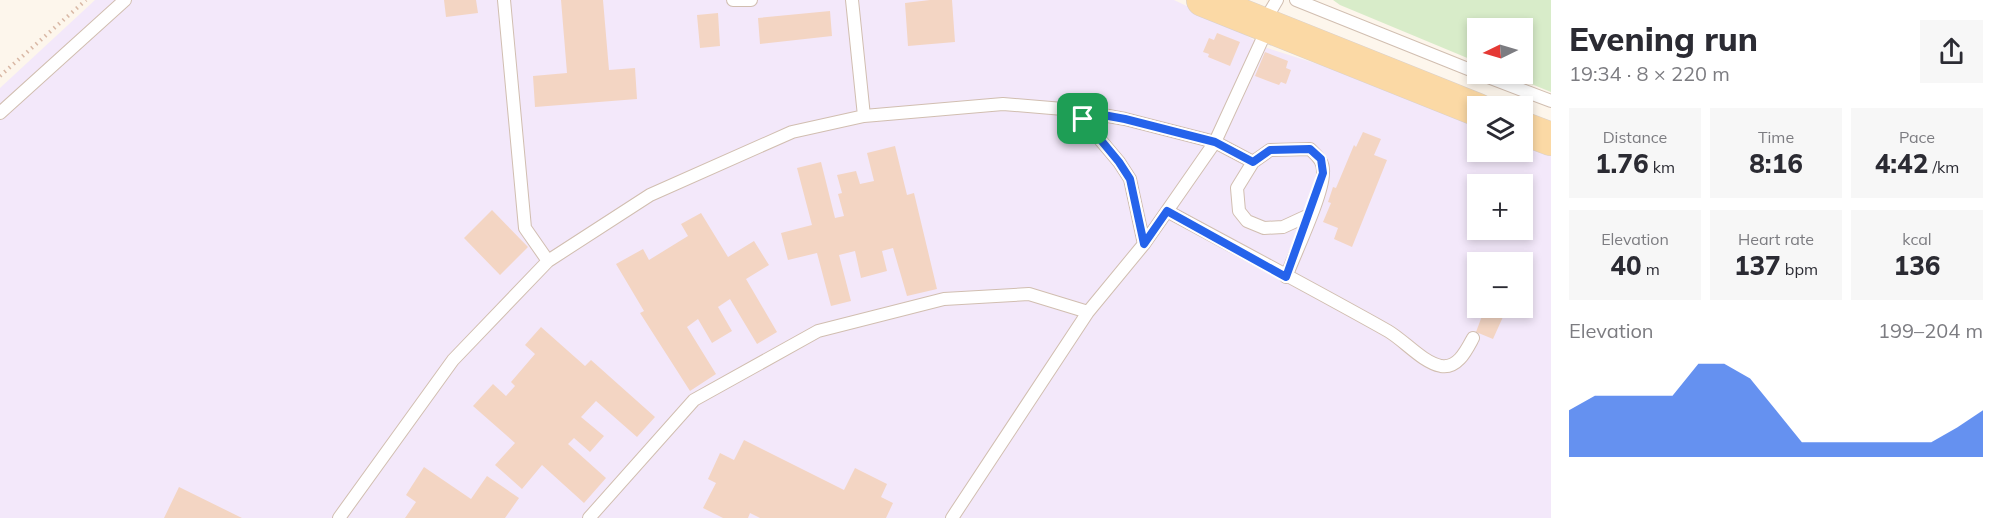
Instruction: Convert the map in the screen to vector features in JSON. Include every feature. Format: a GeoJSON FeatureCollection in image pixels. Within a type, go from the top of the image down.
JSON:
{"type":"FeatureCollection","features":[{"type":"Feature","properties":{"kind":"main road"},"geometry":{"type":"LineString","coordinates":[[1203,0],[1269,17],[1467,105]]}},
{"type":"Feature","properties":{"kind":"main road"},"geometry":{"type":"LineString","coordinates":[[1533,132],[1551,139]]}},
{"type":"Feature","properties":{"kind":"lane"},"geometry":{"type":"LineString","coordinates":[[0,113],[125,0]]}},
{"type":"Feature","properties":{"kind":"lane"},"geometry":{"type":"LineString","coordinates":[[504,0],[525,228],[548,261]]}},
{"type":"Feature","properties":{"kind":"lane"},"geometry":{"type":"LineString","coordinates":[[734,0],[751,0]]}},
{"type":"Feature","properties":{"kind":"lane"},"geometry":{"type":"LineString","coordinates":[[852,0],[864,116]]}},
{"type":"Feature","properties":{"kind":"lane"},"geometry":{"type":"LineString","coordinates":[[1296,0],[1467,68]]}},
{"type":"Feature","properties":{"kind":"lane"},"geometry":{"type":"LineString","coordinates":[[952,518],[1088,312],[1144,244],[1215,142],[1269,17]]}},
{"type":"Feature","properties":{"kind":"lane"},"geometry":{"type":"LineString","coordinates":[[1507,84],[1551,101]]}},
{"type":"Feature","properties":{"kind":"lane"},"geometry":{"type":"LineString","coordinates":[[339,518],[453,360],[548,261],[650,195],[792,132],[864,116],[1003,104],[1076,110],[1125,119],[1215,142],[1253,162]]}},
{"type":"Feature","properties":{"kind":"lane"},"geometry":{"type":"LineString","coordinates":[[1076,110],[1119,162],[1130,179],[1144,244]]}},
{"type":"Feature","properties":{"kind":"lane"},"geometry":{"type":"LineString","coordinates":[[1286,277],[1310,215],[1323,173],[1321,159],[1310,149],[1270,150],[1253,162],[1237,188],[1239,211],[1247,221],[1264,228],[1282,227],[1310,215]]}},
{"type":"Feature","properties":{"kind":"lane"},"geometry":{"type":"LineString","coordinates":[[1167,211],[1390,333],[1432,362],[1451,366],[1465,354],[1473,338]]}},
{"type":"Feature","properties":{"kind":"lane"},"geometry":{"type":"LineString","coordinates":[[589,518],[694,400],[818,331],[944,299],[1029,294],[1088,312]]}},
{"type":"Feature","properties":{"kind":"path"},"geometry":{"type":"LineString","coordinates":[[0,76],[86,0]]}},
{"type":"Feature","properties":{"kind":"shaded area"},"geometry":{"type":"Polygon","coordinates":[[[95,0],[1174,0],[1237,30],[1267,48],[1467,111],[1467,162],[1533,162],[1533,136],[1551,150],[1551,518],[0,518],[0,88],[95,0]]]}},
{"type":"Feature","properties":{"kind":"green space"},"geometry":{"type":"Polygon","coordinates":[[[1333,0],[1551,0],[1551,92],[1531,84],[1533,18],[1467,18],[1467,58],[1340,5],[1333,0]]]}},
{"type":"Feature","properties":{"kind":"building"},"geometry":{"type":"Polygon","coordinates":[[[444,0],[476,0],[478,13],[446,17],[444,0]]]}},
{"type":"Feature","properties":{"kind":"building"},"geometry":{"type":"Polygon","coordinates":[[[561,0],[603,0],[609,70],[635,68],[637,99],[535,107],[533,76],[567,73],[561,0]]]}},
{"type":"Feature","properties":{"kind":"building"},"geometry":{"type":"Polygon","coordinates":[[[952,0],[955,42],[908,46],[905,3],[952,0]]]}},
{"type":"Feature","properties":{"kind":"building"},"geometry":{"type":"Polygon","coordinates":[[[830,11],[832,36],[760,44],[758,18],[830,11]]]}},
{"type":"Feature","properties":{"kind":"building"},"geometry":{"type":"Polygon","coordinates":[[[718,13],[720,46],[700,48],[697,15],[718,13]]]}},
{"type":"Feature","properties":{"kind":"building"},"geometry":{"type":"Polygon","coordinates":[[[1217,33],[1240,42],[1230,66],[1208,57],[1209,54],[1203,52],[1209,38],[1214,40],[1217,33]]]}},
{"type":"Feature","properties":{"kind":"building"},"geometry":{"type":"Polygon","coordinates":[[[1265,52],[1288,61],[1286,68],[1291,70],[1286,84],[1281,82],[1279,85],[1255,76],[1265,52]]]}},
{"type":"Feature","properties":{"kind":"building"},"geometry":{"type":"Polygon","coordinates":[[[1363,132],[1381,139],[1374,155],[1387,160],[1352,247],[1334,239],[1338,228],[1323,222],[1331,203],[1328,202],[1333,187],[1336,188],[1354,145],[1356,147],[1363,132]]]}},
{"type":"Feature","properties":{"kind":"building"},"geometry":{"type":"Polygon","coordinates":[[[895,146],[907,195],[914,193],[937,289],[907,296],[893,248],[882,251],[887,271],[861,278],[855,251],[839,255],[851,301],[831,306],[817,253],[788,260],[781,233],[812,225],[797,168],[821,162],[835,218],[844,216],[838,194],[842,193],[837,175],[856,171],[860,184],[874,181],[867,153],[895,146]]]}},
{"type":"Feature","properties":{"kind":"building"},"geometry":{"type":"Polygon","coordinates":[[[492,210],[528,247],[500,275],[464,238],[492,210]]]}},
{"type":"Feature","properties":{"kind":"building"},"geometry":{"type":"Polygon","coordinates":[[[701,213],[728,257],[754,241],[769,265],[746,279],[777,332],[757,344],[730,299],[718,307],[732,331],[712,343],[698,319],[687,327],[716,374],[690,391],[640,313],[644,311],[616,264],[643,249],[649,260],[688,236],[681,224],[701,213]]]}},
{"type":"Feature","properties":{"kind":"building"},"geometry":{"type":"Polygon","coordinates":[[[1481,318],[1502,318],[1493,339],[1476,332],[1481,318]]]}},
{"type":"Feature","properties":{"kind":"building"},"geometry":{"type":"Polygon","coordinates":[[[541,327],[585,366],[591,360],[655,417],[637,437],[596,401],[581,417],[604,436],[590,452],[574,438],[568,444],[606,478],[584,503],[542,465],[522,489],[495,465],[515,443],[473,406],[493,384],[506,396],[515,386],[511,382],[535,354],[525,345],[541,327]]]}},
{"type":"Feature","properties":{"kind":"building"},"geometry":{"type":"Polygon","coordinates":[[[744,440],[844,490],[855,468],[887,484],[881,497],[893,503],[886,518],[760,518],[750,513],[748,518],[723,518],[703,508],[716,483],[708,479],[720,453],[734,460],[744,440]]]}},
{"type":"Feature","properties":{"kind":"building"},"geometry":{"type":"Polygon","coordinates":[[[424,467],[471,499],[487,476],[519,498],[505,518],[405,518],[416,502],[406,495],[424,467]]]}},
{"type":"Feature","properties":{"kind":"building"},"geometry":{"type":"Polygon","coordinates":[[[179,487],[242,518],[164,518],[179,487]]]}},
{"type":"Feature","properties":{"kind":"route"},"geometry":{"type":"LineString","coordinates":[[1076,110],[1125,119],[1215,142],[1253,162],[1270,150],[1310,149],[1321,159],[1323,173],[1317,196],[1286,277],[1167,211],[1144,244],[1130,179],[1119,162],[1083,119],[1076,110]]}}]}
